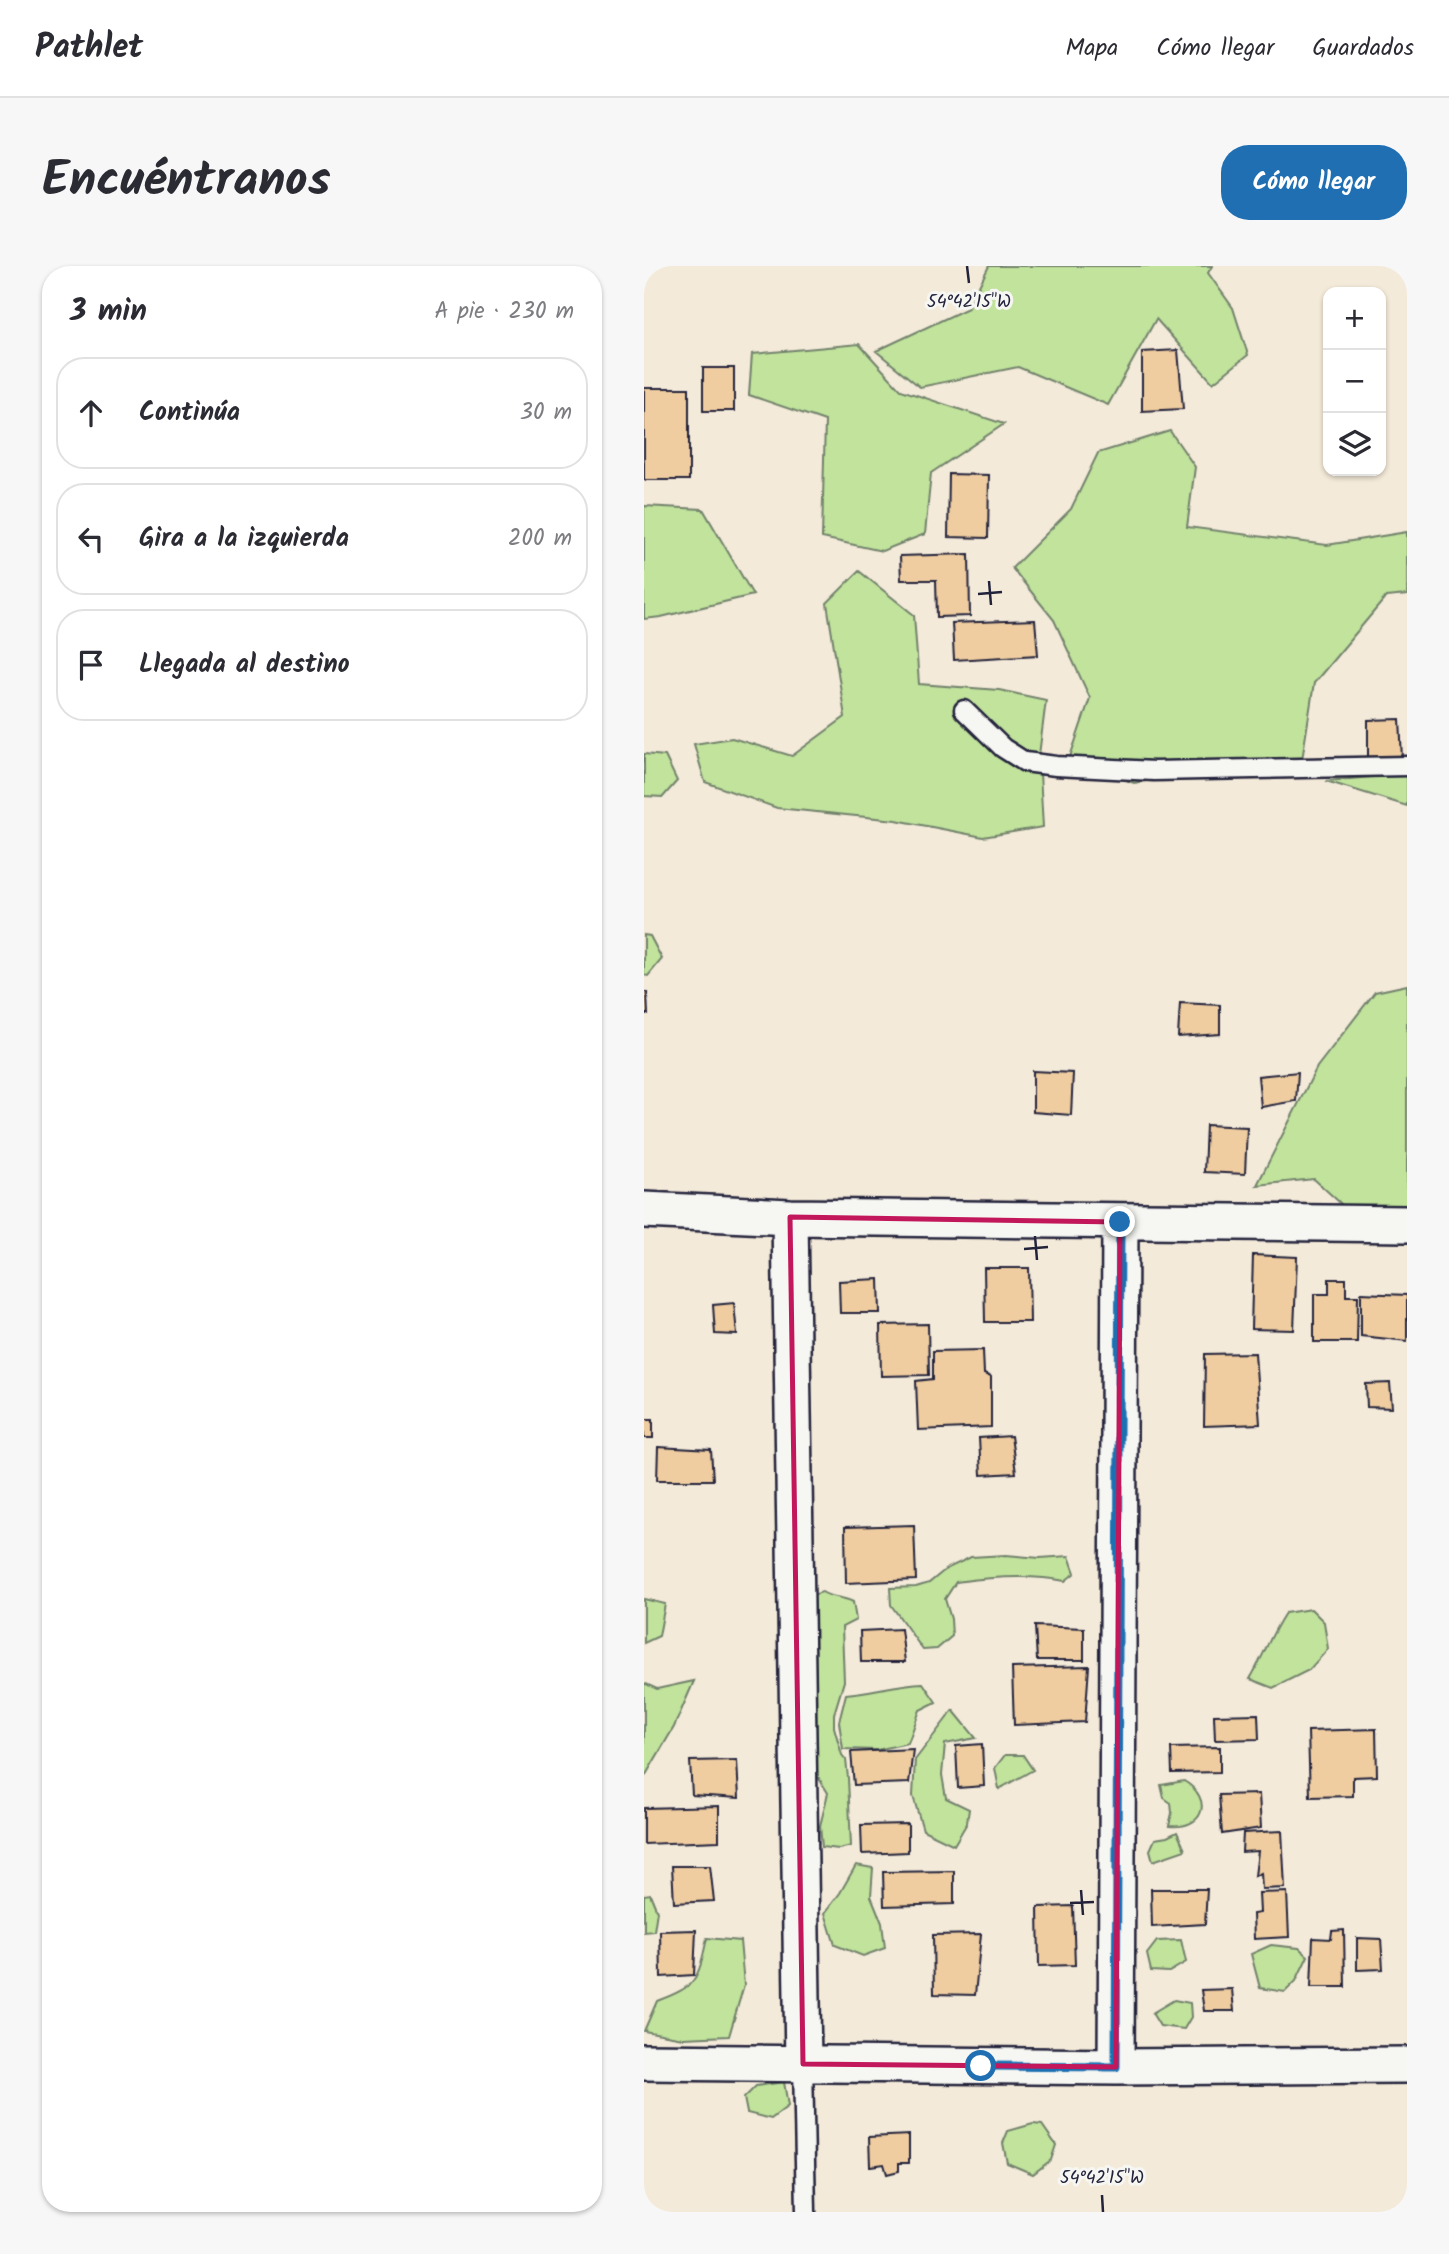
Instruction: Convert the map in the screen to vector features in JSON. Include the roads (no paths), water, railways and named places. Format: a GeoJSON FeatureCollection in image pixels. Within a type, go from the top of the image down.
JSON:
{"type":"FeatureCollection","features":[{"type":"Feature","properties":{"kind":"street"},"geometry":{"type":"LineString","coordinates":[[644,1210],[790,1217],[1407,1224]]}},
{"type":"Feature","properties":{"kind":"street"},"geometry":{"type":"LineString","coordinates":[[790,1217],[803,2064]]}},
{"type":"Feature","properties":{"kind":"street"},"geometry":{"type":"LineString","coordinates":[[1116,2067],[1120,1222]]}},
{"type":"Feature","properties":{"kind":"street"},"geometry":{"type":"LineString","coordinates":[[644,2062],[1116,2067],[1407,2065]]}},
{"type":"Feature","properties":{"kind":"lane"},"geometry":{"type":"LineString","coordinates":[[964,710],[1003,748],[1025,762],[1056,766],[1154,771],[1407,766]]}},
{"type":"Feature","properties":{"kind":"lane"},"geometry":{"type":"LineString","coordinates":[[803,2064],[806,2212]]}}]}
